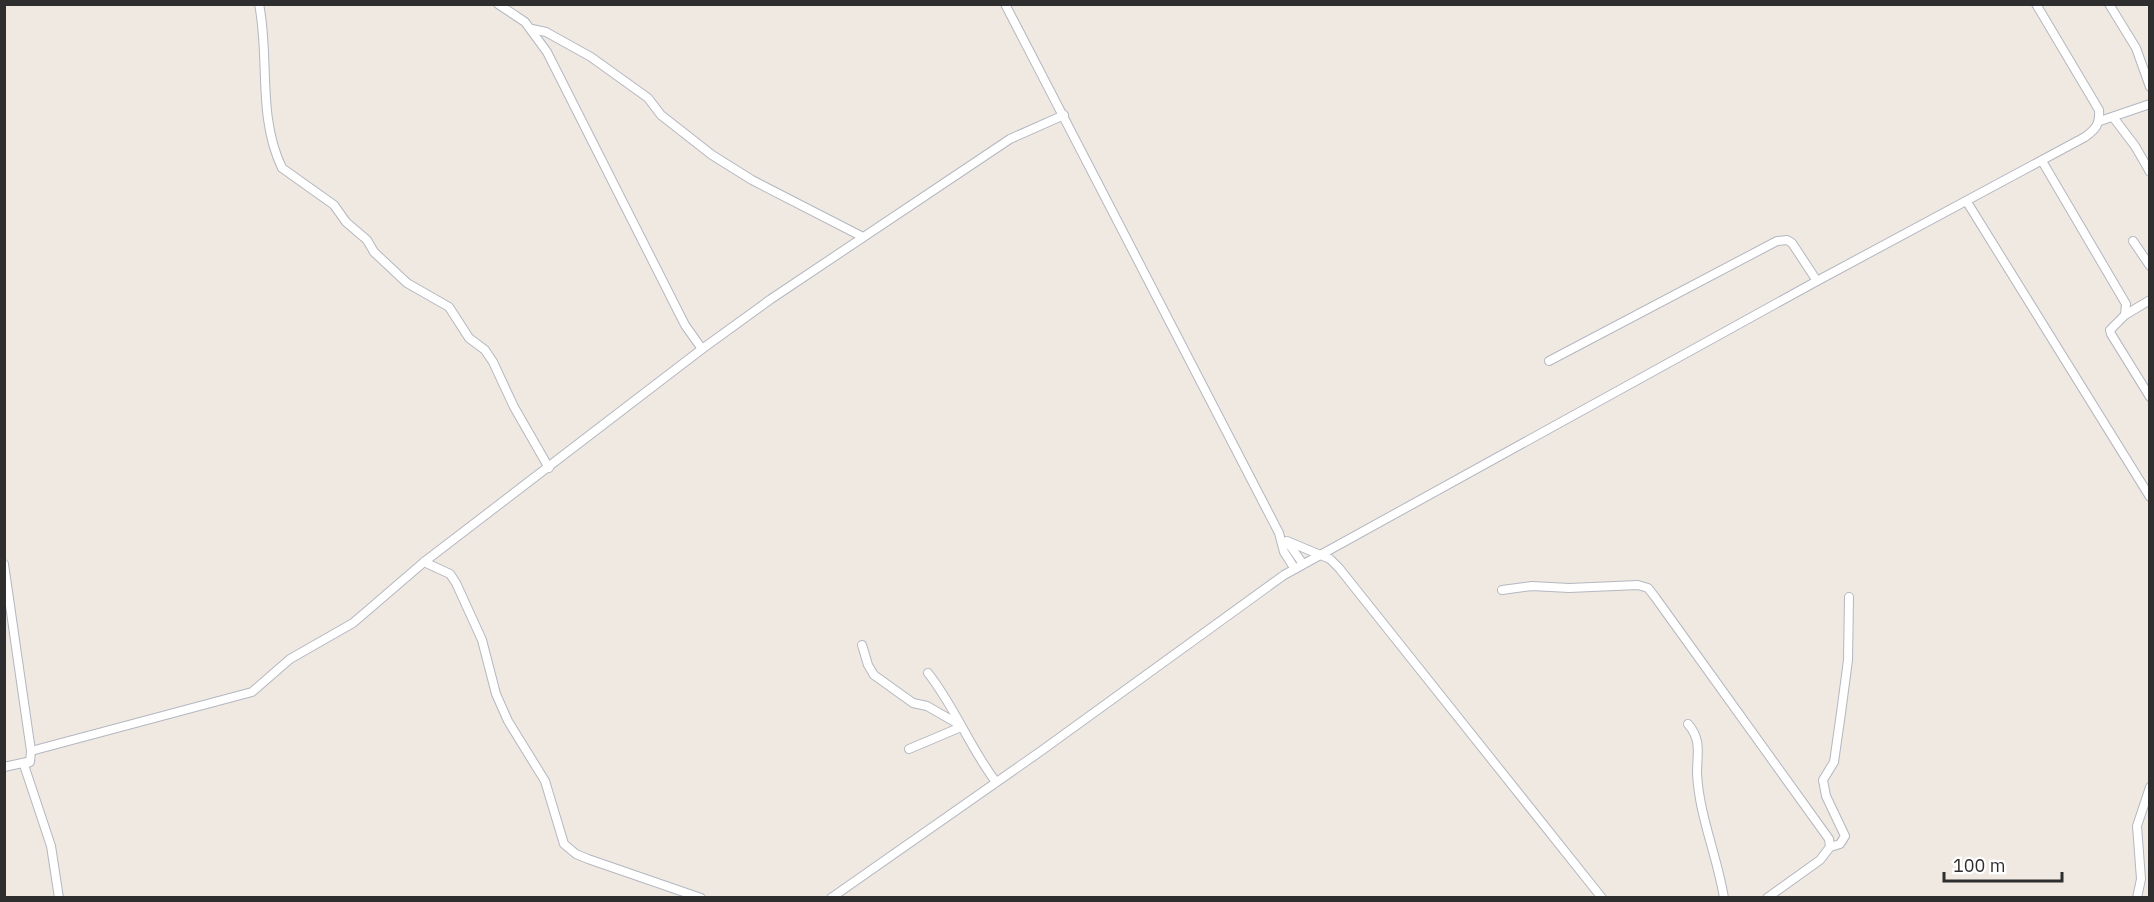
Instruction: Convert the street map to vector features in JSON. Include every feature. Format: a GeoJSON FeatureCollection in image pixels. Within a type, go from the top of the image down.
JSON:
{"type":"FeatureCollection","features":[{"type":"Feature","properties":{"kind":"street"},"geometry":{"type":"LineString","coordinates":[[259,4],[265,33],[265,101],[282,168],[334,205],[346,222],[367,240],[374,252],[407,283],[449,307],[473,343],[485,350],[493,362],[513,406],[549,468]]}},
{"type":"Feature","properties":{"kind":"street"},"geometry":{"type":"LineString","coordinates":[[498,4],[532,30],[547,52],[577,114],[606,164],[685,325],[702,349]]}},
{"type":"Feature","properties":{"kind":"street"},"geometry":{"type":"LineString","coordinates":[[1005,4],[1279,533],[1284,552],[1284,574]]}},
{"type":"Feature","properties":{"kind":"street"},"geometry":{"type":"LineString","coordinates":[[831,897],[996,782],[1284,574],[1817,281],[2042,161],[2096,129],[2100,121],[2099,110],[2036,4]]}},
{"type":"Feature","properties":{"kind":"street"},"geometry":{"type":"LineString","coordinates":[[2109,4],[2136,48],[2150,87]]}},
{"type":"Feature","properties":{"kind":"street"},"geometry":{"type":"LineString","coordinates":[[532,30],[546,32],[591,57],[648,98],[677,128],[720,160],[760,185],[863,237]]}},
{"type":"Feature","properties":{"kind":"street"},"geometry":{"type":"LineString","coordinates":[[2100,121],[2150,104]]}},
{"type":"Feature","properties":{"kind":"street"},"geometry":{"type":"LineString","coordinates":[[31,751],[252,693],[290,659],[353,623],[424,562],[702,349],[863,237],[1010,139],[1064,115]]}},
{"type":"Feature","properties":{"kind":"street"},"geometry":{"type":"LineString","coordinates":[[2113,117],[2135,146],[2150,172]]}},
{"type":"Feature","properties":{"kind":"street"},"geometry":{"type":"LineString","coordinates":[[2042,161],[2119,290],[2126,304],[2125,315]]}},
{"type":"Feature","properties":{"kind":"street"},"geometry":{"type":"LineString","coordinates":[[1967,202],[2150,497]]}},
{"type":"Feature","properties":{"kind":"street"},"geometry":{"type":"LineString","coordinates":[[1550,361],[1777,241],[1787,240],[1792,243],[1817,281]]}},
{"type":"Feature","properties":{"kind":"street"},"geometry":{"type":"LineString","coordinates":[[2133,241],[2150,266]]}},
{"type":"Feature","properties":{"kind":"street"},"geometry":{"type":"LineString","coordinates":[[2150,300],[2125,315],[2110,330],[2150,397]]}},
{"type":"Feature","properties":{"kind":"street"},"geometry":{"type":"LineString","coordinates":[[1279,533],[1287,541],[1299,567]]}},
{"type":"Feature","properties":{"kind":"street"},"geometry":{"type":"LineString","coordinates":[[1287,541],[1330,559],[1339,568],[1602,897]]}},
{"type":"Feature","properties":{"kind":"street"},"geometry":{"type":"LineString","coordinates":[[1284,552],[1299,567]]}},
{"type":"Feature","properties":{"kind":"street"},"geometry":{"type":"LineString","coordinates":[[424,562],[450,574],[456,583],[483,640],[496,694],[508,721],[545,781],[564,844],[576,854],[588,859],[701,897]]}},
{"type":"Feature","properties":{"kind":"street"},"geometry":{"type":"LineString","coordinates":[[4,564],[31,751],[30,762]]}},
{"type":"Feature","properties":{"kind":"street"},"geometry":{"type":"LineString","coordinates":[[1502,590],[1532,586],[1569,588],[1638,585],[1648,588],[1823,830],[1830,847]]}},
{"type":"Feature","properties":{"kind":"street"},"geometry":{"type":"LineString","coordinates":[[1767,897],[1820,860],[1830,847],[1840,844],[1845,836],[1826,796],[1823,780],[1834,762],[1841,713],[1848,660],[1849,597]]}},
{"type":"Feature","properties":{"kind":"street"},"geometry":{"type":"LineString","coordinates":[[862,645],[868,665],[874,675],[913,704],[927,706],[961,726]]}},
{"type":"Feature","properties":{"kind":"street"},"geometry":{"type":"LineString","coordinates":[[928,673],[947,698],[977,758],[996,782]]}},
{"type":"Feature","properties":{"kind":"street"},"geometry":{"type":"LineString","coordinates":[[1688,724],[1698,739],[1697,772],[1701,804],[1724,897]]}},
{"type":"Feature","properties":{"kind":"street"},"geometry":{"type":"LineString","coordinates":[[909,749],[961,726]]}},
{"type":"Feature","properties":{"kind":"street"},"geometry":{"type":"LineString","coordinates":[[4,767],[30,762]]}},
{"type":"Feature","properties":{"kind":"street"},"geometry":{"type":"LineString","coordinates":[[30,762],[24,765],[51,846],[59,897]]}},
{"type":"Feature","properties":{"kind":"street"},"geometry":{"type":"LineString","coordinates":[[2137,897],[2141,879],[2137,825],[2150,787]]}}]}
